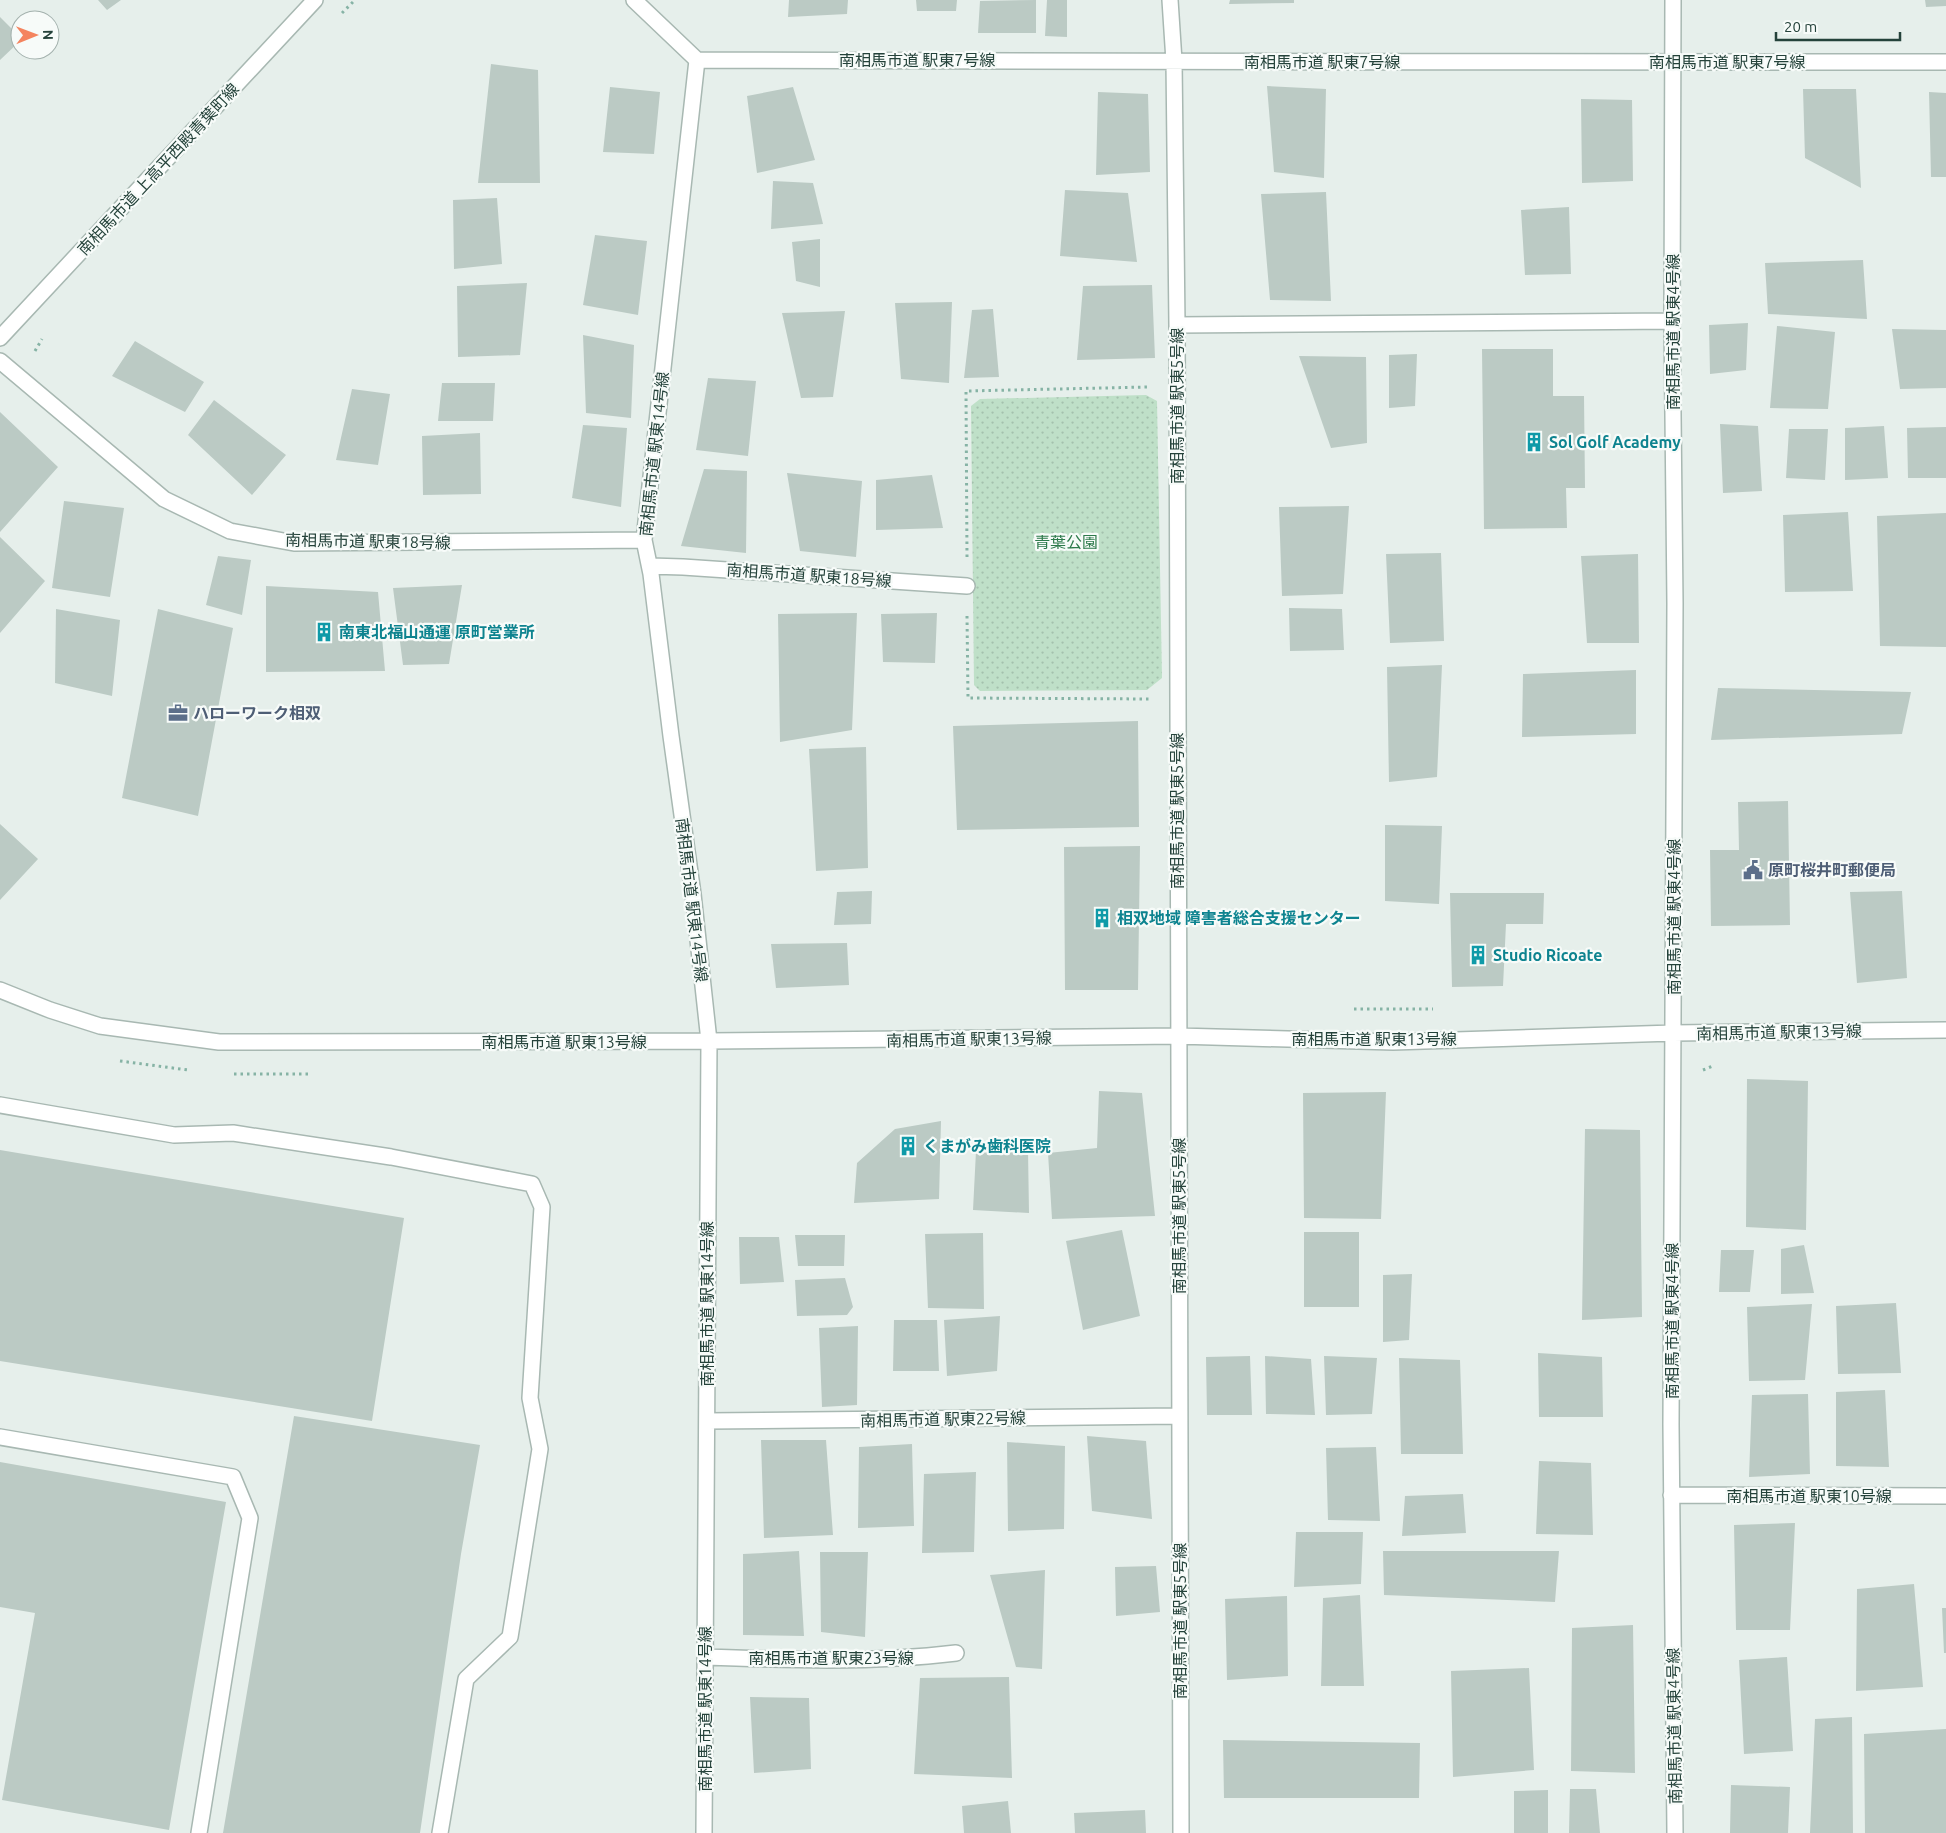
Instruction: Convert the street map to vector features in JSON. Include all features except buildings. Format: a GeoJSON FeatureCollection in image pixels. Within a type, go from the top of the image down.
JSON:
{"type":"FeatureCollection","features":[{"type":"Feature","properties":{"kind":"street","name":"南相馬市道 上高平西殿青葉町線"},"geometry":{"type":"LineString","coordinates":[[0,338],[315,0]]}},
{"type":"Feature","properties":{"kind":"street"},"geometry":{"type":"LineString","coordinates":[[634,0],[697,60]]}},
{"type":"Feature","properties":{"kind":"street","name":"南相馬市道 駅東5号線"},"geometry":{"type":"LineString","coordinates":[[1170,0],[1174,61],[1177,325],[1181,1833]]}},
{"type":"Feature","properties":{"kind":"street","name":"南相馬市道 駅東4号線"},"geometry":{"type":"LineString","coordinates":[[1673,0],[1672,321],[1675,603],[1672,1494],[1675,1833]]}},
{"type":"Feature","properties":{"kind":"street","name":"南相馬市道 駅東7号線"},"geometry":{"type":"LineString","coordinates":[[697,60],[1946,62]]}},
{"type":"Feature","properties":{"kind":"street","name":"南相馬市道 駅東14号線"},"geometry":{"type":"LineString","coordinates":[[697,60],[644,540],[650,566],[670,736],[693,894],[709,1041],[704,1833]]}},
{"type":"Feature","properties":{"kind":"street"},"geometry":{"type":"LineString","coordinates":[[1177,325],[1672,321]]}},
{"type":"Feature","properties":{"kind":"street","name":"南相馬市道 駅東18号線"},"geometry":{"type":"LineString","coordinates":[[0,361],[164,498],[230,531],[294,543],[644,540]]}},
{"type":"Feature","properties":{"kind":"street","name":"南相馬市道 駅東18号線"},"geometry":{"type":"LineString","coordinates":[[650,566],[967,586]]}},
{"type":"Feature","properties":{"kind":"street","name":"南相馬市道 駅東13号線"},"geometry":{"type":"LineString","coordinates":[[0,990],[50,1010],[100,1026],[219,1042],[709,1041],[1178,1036],[1393,1042],[1673,1033],[1946,1030]]}},
{"type":"Feature","properties":{"kind":"street"},"geometry":{"type":"LineString","coordinates":[[0,1105],[174,1135],[233,1133],[391,1157],[532,1184],[542,1207],[530,1398],[540,1449],[510,1637],[466,1679],[440,1833]]}},
{"type":"Feature","properties":{"kind":"street","name":"南相馬市道 駅東22号線"},"geometry":{"type":"LineString","coordinates":[[706,1421],[1179,1416]]}},
{"type":"Feature","properties":{"kind":"street"},"geometry":{"type":"LineString","coordinates":[[0,1437],[233,1476],[250,1518],[199,1833]]}},
{"type":"Feature","properties":{"kind":"street","name":"南相馬市道 駅東10号線"},"geometry":{"type":"LineString","coordinates":[[1672,1494],[1946,1496]]}},
{"type":"Feature","properties":{"kind":"street","name":"南相馬市道 駅東23号線"},"geometry":{"type":"LineString","coordinates":[[705,1657],[862,1660],[910,1658],[956,1653]]}},
{"type":"Feature","properties":{"kind":"path"},"geometry":{"type":"LineString","coordinates":[[1176,386],[966,391],[968,698],[1177,698]]}},
{"type":"Feature","properties":{"kind":"green space","name":"青葉公園"},"geometry":{"type":"Polygon","coordinates":[[[1146,395],[1157,401],[1162,678],[1147,690],[980,691],[974,685],[971,406],[980,399],[1146,395]]]}},
{"type":"Feature","properties":{"kind":"place","name":"Sol Golf Academy"},"geometry":{"type":"Point","coordinates":[1534,442]}},
{"type":"Feature","properties":{"kind":"place","name":"南東北福山通運 原町営業所"},"geometry":{"type":"Point","coordinates":[324,632]}},
{"type":"Feature","properties":{"kind":"place","name":"ハローワーク相双"},"geometry":{"type":"Point","coordinates":[178,713]}},
{"type":"Feature","properties":{"kind":"place","name":"原町桜井町郵便局"},"geometry":{"type":"Point","coordinates":[1753,870]}},
{"type":"Feature","properties":{"kind":"place","name":"相双地域 障害者総合支援センター"},"geometry":{"type":"Point","coordinates":[1102,918]}},
{"type":"Feature","properties":{"kind":"place","name":"Studio Ricoate"},"geometry":{"type":"Point","coordinates":[1478,955]}},
{"type":"Feature","properties":{"kind":"place","name":"くまがみ歯科医院"},"geometry":{"type":"Point","coordinates":[908,1146]}}]}
